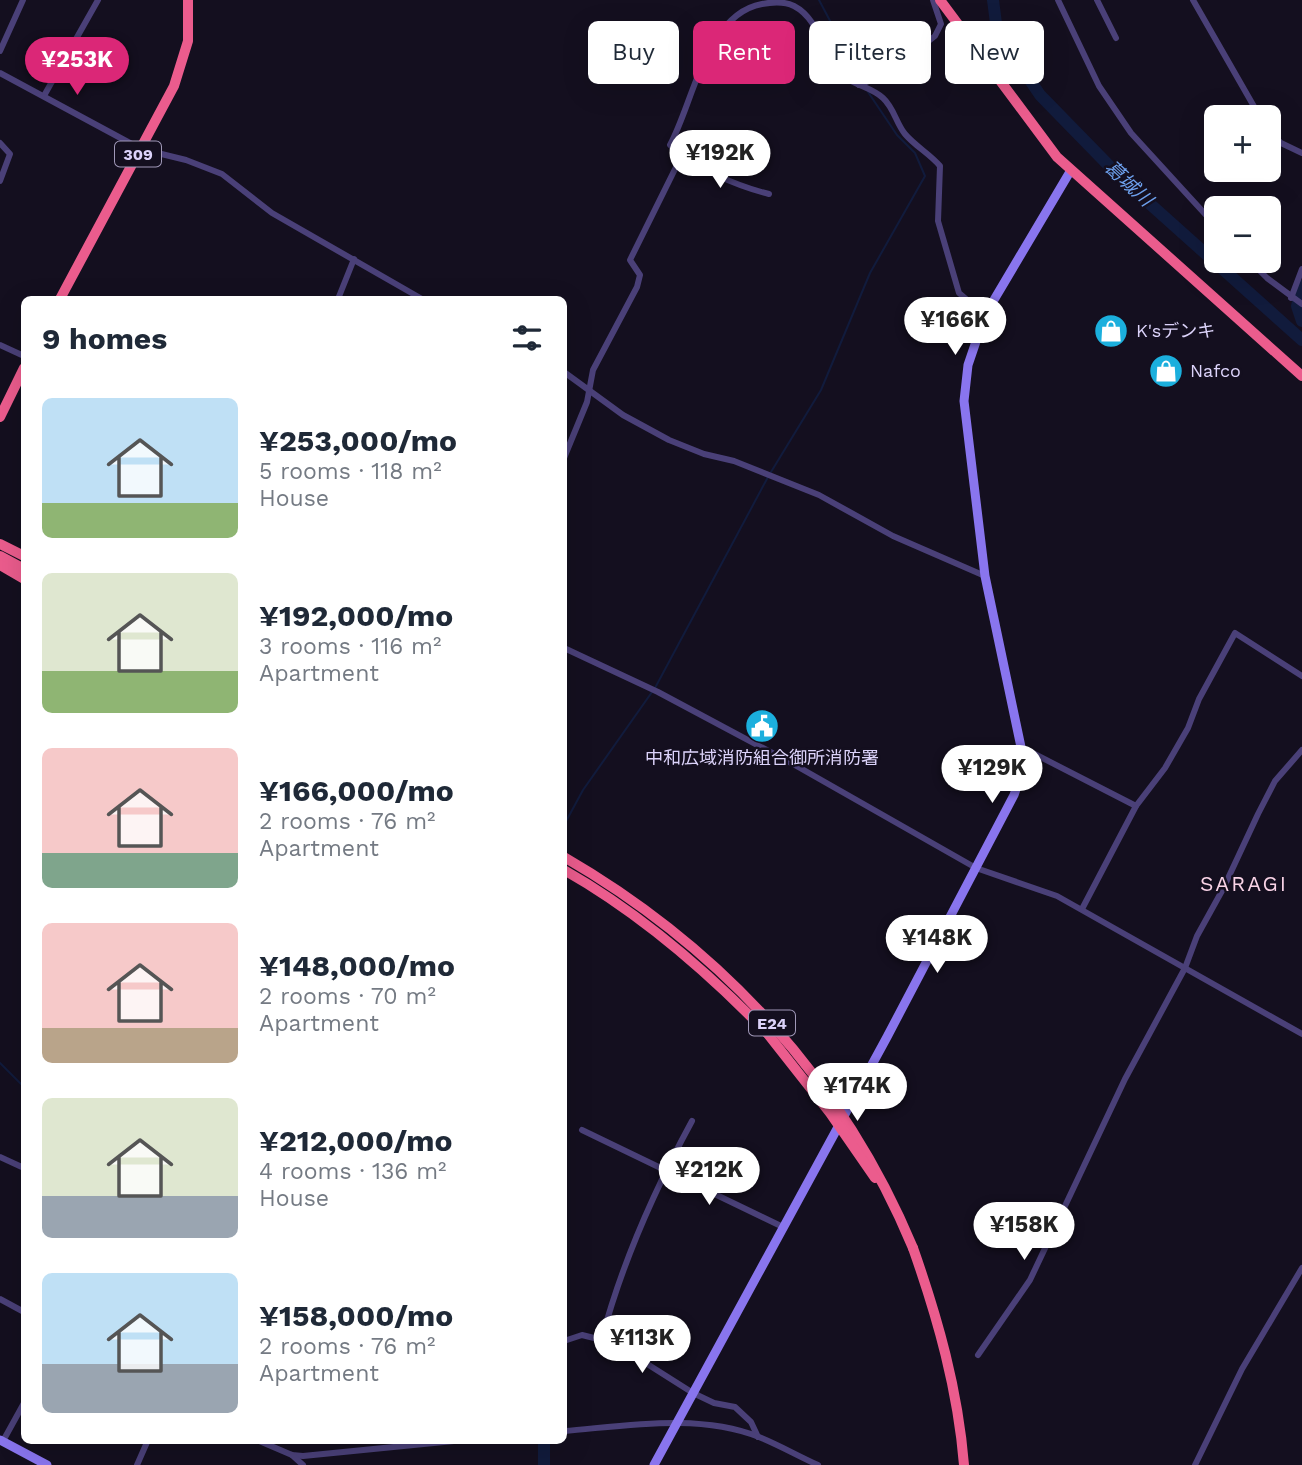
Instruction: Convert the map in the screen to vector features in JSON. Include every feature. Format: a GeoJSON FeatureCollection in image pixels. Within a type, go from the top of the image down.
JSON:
{"type":"FeatureCollection","features":[{"type":"Feature","properties":{"kind":"highway","name":"309"},"geometry":{"type":"LineString","coordinates":[[62,296],[179,73],[188,41],[188,0]]}},
{"type":"Feature","properties":{"kind":"highway"},"geometry":{"type":"LineString","coordinates":[[940,0],[1043,140],[1071,170],[1302,376]]}},
{"type":"Feature","properties":{"kind":"highway"},"geometry":{"type":"LineString","coordinates":[[0,417],[21,374]]}},
{"type":"Feature","properties":{"kind":"highway"},"geometry":{"type":"LineString","coordinates":[[0,547],[21,555]]}},
{"type":"Feature","properties":{"kind":"highway"},"geometry":{"type":"LineString","coordinates":[[0,556],[21,567]]}},
{"type":"Feature","properties":{"kind":"highway"},"geometry":{"type":"LineString","coordinates":[[0,568],[21,579]]}},
{"type":"Feature","properties":{"kind":"highway","name":"E24"},"geometry":{"type":"LineString","coordinates":[[567,859],[635,901],[703,954],[789,1041],[860,1140],[897,1209],[942,1335],[958,1414],[964,1465]]}},
{"type":"Feature","properties":{"kind":"highway","name":"E24"},"geometry":{"type":"LineString","coordinates":[[567,871],[596,888],[666,939],[767,1033],[853,1145],[913,1248]]}},
{"type":"Feature","properties":{"kind":"street"},"geometry":{"type":"LineString","coordinates":[[0,51],[23,0]]}},
{"type":"Feature","properties":{"kind":"street"},"geometry":{"type":"LineString","coordinates":[[45,94],[98,0]]}},
{"type":"Feature","properties":{"kind":"street"},"geometry":{"type":"LineString","coordinates":[[860,85],[888,73],[935,36],[941,24],[933,0]]}},
{"type":"Feature","properties":{"kind":"street"},"geometry":{"type":"LineString","coordinates":[[1058,0],[1100,86],[1131,134],[1204,213]]}},
{"type":"Feature","properties":{"kind":"street"},"geometry":{"type":"LineString","coordinates":[[1097,0],[1116,38]]}},
{"type":"Feature","properties":{"kind":"street"},"geometry":{"type":"LineString","coordinates":[[1192,0],[1253,105]]}},
{"type":"Feature","properties":{"kind":"street"},"geometry":{"type":"LineString","coordinates":[[769,194],[753,190],[681,157],[670,145],[703,65],[720,34],[756,2],[782,2],[793,6],[814,27],[836,69],[882,96],[894,111],[904,133],[940,166],[938,221],[959,293],[985,315]]}},
{"type":"Feature","properties":{"kind":"street"},"geometry":{"type":"LineString","coordinates":[[0,73],[45,94],[141,149],[186,160],[222,174],[272,213],[417,296]]}},
{"type":"Feature","properties":{"kind":"street"},"geometry":{"type":"LineString","coordinates":[[0,143],[10,154],[0,181]]}},
{"type":"Feature","properties":{"kind":"street"},"geometry":{"type":"LineString","coordinates":[[1281,143],[1302,153]]}},
{"type":"Feature","properties":{"kind":"street"},"geometry":{"type":"LineString","coordinates":[[567,450],[589,391],[593,370],[637,287],[640,275],[630,260],[681,157]]}},
{"type":"Feature","properties":{"kind":"street"},"geometry":{"type":"LineString","coordinates":[[654,1465],[976,868],[1014,795],[1021,775],[1021,747],[985,576],[964,401],[968,366],[985,315],[1071,170]]}},
{"type":"Feature","properties":{"kind":"street"},"geometry":{"type":"LineString","coordinates":[[339,296],[354,259]]}},
{"type":"Feature","properties":{"kind":"street"},"geometry":{"type":"LineString","coordinates":[[1291,298],[1302,269]]}},
{"type":"Feature","properties":{"kind":"street"},"geometry":{"type":"LineString","coordinates":[[1263,273],[1291,298],[1302,304]]}},
{"type":"Feature","properties":{"kind":"street"},"geometry":{"type":"LineString","coordinates":[[0,345],[21,355]]}},
{"type":"Feature","properties":{"kind":"street"},"geometry":{"type":"LineString","coordinates":[[567,374],[623,415],[669,440],[704,454],[734,461],[820,495],[893,536],[985,576]]}},
{"type":"Feature","properties":{"kind":"street"},"geometry":{"type":"LineString","coordinates":[[0,547],[21,560]]}},
{"type":"Feature","properties":{"kind":"street"},"geometry":{"type":"LineString","coordinates":[[1082,909],[1136,806],[1165,768],[1188,728],[1199,699],[1235,633],[1302,676]]}},
{"type":"Feature","properties":{"kind":"street"},"geometry":{"type":"LineString","coordinates":[[567,649],[659,692],[976,868],[1057,896],[1082,909],[1302,1034]]}},
{"type":"Feature","properties":{"kind":"street"},"geometry":{"type":"LineString","coordinates":[[1021,747],[1136,806]]}},
{"type":"Feature","properties":{"kind":"street"},"geometry":{"type":"LineString","coordinates":[[978,1355],[1030,1280],[1125,1079],[1185,968],[1196,936],[1223,889],[1275,782],[1302,750]]}},
{"type":"Feature","properties":{"kind":"street"},"geometry":{"type":"LineString","coordinates":[[602,1338],[666,1170],[692,1121]]}},
{"type":"Feature","properties":{"kind":"street"},"geometry":{"type":"LineString","coordinates":[[582,1130],[783,1227]]}},
{"type":"Feature","properties":{"kind":"street"},"geometry":{"type":"LineString","coordinates":[[0,1157],[21,1167]]}},
{"type":"Feature","properties":{"kind":"street"},"geometry":{"type":"LineString","coordinates":[[1195,1465],[1242,1369],[1302,1268]]}},
{"type":"Feature","properties":{"kind":"street"},"geometry":{"type":"LineString","coordinates":[[0,1299],[21,1310]]}},
{"type":"Feature","properties":{"kind":"street"},"geometry":{"type":"LineString","coordinates":[[567,1340],[582,1335],[602,1338],[646,1362],[693,1393],[741,1411],[758,1437]]}},
{"type":"Feature","properties":{"kind":"street"},"geometry":{"type":"LineString","coordinates":[[21,1407],[2,1441],[47,1465]]}},
{"type":"Feature","properties":{"kind":"street"},"geometry":{"type":"LineString","coordinates":[[567,1431],[675,1424],[714,1426],[758,1437],[818,1465]]}},
{"type":"Feature","properties":{"kind":"street"},"geometry":{"type":"LineString","coordinates":[[137,1465],[146,1444]]}},
{"type":"Feature","properties":{"kind":"street"},"geometry":{"type":"LineString","coordinates":[[266,1444],[292,1455],[303,1465]]}},
{"type":"Feature","properties":{"kind":"street"},"geometry":{"type":"LineString","coordinates":[[292,1455],[418,1444]]}},
{"type":"Feature","properties":{"kind":"waterway"},"geometry":{"type":"LineString","coordinates":[[819,0],[830,21]]}},
{"type":"Feature","properties":{"kind":"waterway","name":"葛城川"},"geometry":{"type":"LineString","coordinates":[[993,0],[997,31],[1040,95],[1121,178],[1302,340]]}},
{"type":"Feature","properties":{"kind":"waterway"},"geometry":{"type":"LineString","coordinates":[[771,472],[821,390],[870,273],[925,176],[915,153],[897,135],[868,92]]}},
{"type":"Feature","properties":{"kind":"waterway"},"geometry":{"type":"LineString","coordinates":[[1302,286],[1297,306],[1302,321]]}},
{"type":"Feature","properties":{"kind":"waterway"},"geometry":{"type":"LineString","coordinates":[[655,688],[768,477]]}},
{"type":"Feature","properties":{"kind":"waterway"},"geometry":{"type":"LineString","coordinates":[[567,819],[583,790],[652,692]]}},
{"type":"Feature","properties":{"kind":"waterway"},"geometry":{"type":"LineString","coordinates":[[0,1063],[21,1084]]}},
{"type":"Feature","properties":{"kind":"waterway"},"geometry":{"type":"LineString","coordinates":[[544,1444],[544,1465]]}},
{"type":"Feature","properties":{"kind":"place","name":"K'sデンキ"},"geometry":{"type":"Point","coordinates":[1111,331]}},
{"type":"Feature","properties":{"kind":"place","name":"Nafco"},"geometry":{"type":"Point","coordinates":[1166,371]}},
{"type":"Feature","properties":{"kind":"place","name":"中和広域消防組合御所消防署"},"geometry":{"type":"Point","coordinates":[762,726]}},
{"type":"Feature","properties":{"kind":"district","name":"SARAGI"},"geometry":{"type":"Point","coordinates":[1244,884]}}]}
